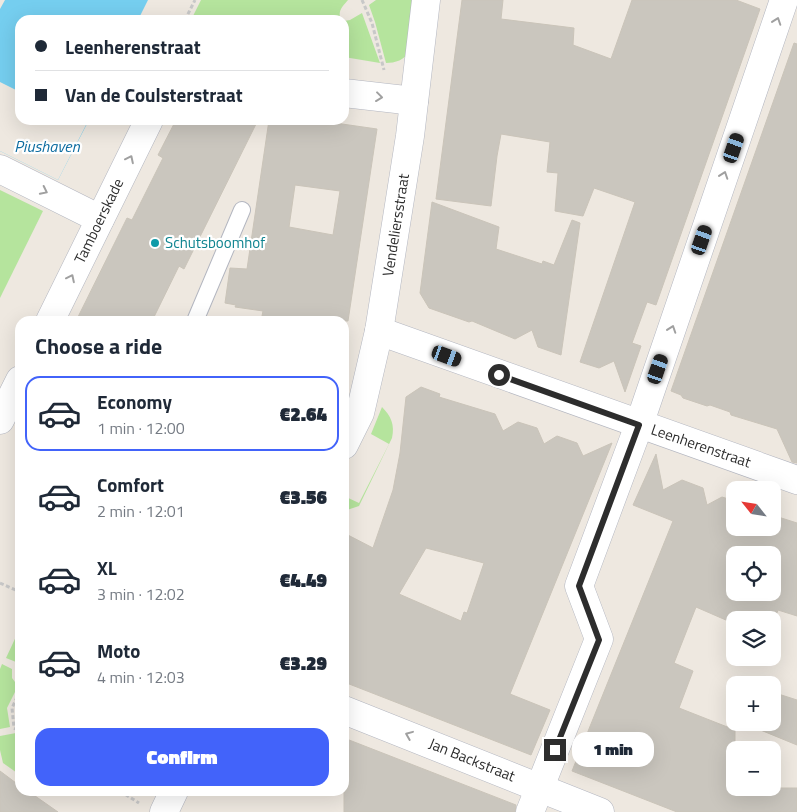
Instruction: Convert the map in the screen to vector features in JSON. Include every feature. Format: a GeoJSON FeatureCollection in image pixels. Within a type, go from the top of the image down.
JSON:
{"type":"FeatureCollection","features":[{"type":"Feature","properties":{"kind":"street","name":"Vendeliersstraat"},"geometry":{"type":"LineString","coordinates":[[349,434],[360,413],[379,331],[409,146],[401,100],[426,0]]}},
{"type":"Feature","properties":{"kind":"street"},"geometry":{"type":"LineString","coordinates":[[530,812],[599,640],[579,586],[639,425],[784,0]]}},
{"type":"Feature","properties":{"kind":"street"},"geometry":{"type":"LineString","coordinates":[[349,94],[401,100]]}},
{"type":"Feature","properties":{"kind":"street","name":"Tamboerskade"},"geometry":{"type":"LineString","coordinates":[[52,316],[147,125]]}},
{"type":"Feature","properties":{"kind":"street"},"geometry":{"type":"LineString","coordinates":[[0,169],[100,219]]}},
{"type":"Feature","properties":{"kind":"street","name":"Leenherenstraat"},"geometry":{"type":"LineString","coordinates":[[379,331],[797,480]]}},
{"type":"Feature","properties":{"kind":"street"},"geometry":{"type":"LineString","coordinates":[[0,420],[15,390]]}},
{"type":"Feature","properties":{"kind":"street","name":"Jan Backstraat"},"geometry":{"type":"LineString","coordinates":[[349,712],[600,812]]}},
{"type":"Feature","properties":{"kind":"street"},"geometry":{"type":"LineString","coordinates":[[164,812],[172,796]]}},
{"type":"Feature","properties":{"kind":"lane"},"geometry":{"type":"LineString","coordinates":[[198,316],[242,210]]}},
{"type":"Feature","properties":{"kind":"path"},"geometry":{"type":"LineString","coordinates":[[188,15],[195,0]]}},
{"type":"Feature","properties":{"kind":"path"},"geometry":{"type":"LineString","coordinates":[[362,0],[372,24],[382,62],[401,100]]}},
{"type":"Feature","properties":{"kind":"path"},"geometry":{"type":"LineString","coordinates":[[0,584],[15,590]]}},
{"type":"Feature","properties":{"kind":"path"},"geometry":{"type":"LineString","coordinates":[[15,702],[12,708],[15,728]]}},
{"type":"Feature","properties":{"kind":"green space"},"geometry":{"type":"Polygon","coordinates":[[[201,0],[348,0],[340,11],[340,15],[194,15],[201,0]]]}},
{"type":"Feature","properties":{"kind":"green space"},"geometry":{"type":"Polygon","coordinates":[[[376,0],[417,0],[409,51],[405,57],[396,62],[386,63],[369,5],[376,0]]]}},
{"type":"Feature","properties":{"kind":"green space"},"geometry":{"type":"Polygon","coordinates":[[[362,13],[380,63],[349,58],[350,20],[362,13]]]}},
{"type":"Feature","properties":{"kind":"green space"},"geometry":{"type":"Polygon","coordinates":[[[0,190],[43,211],[0,298],[0,190]]]}},
{"type":"Feature","properties":{"kind":"green space"},"geometry":{"type":"Polygon","coordinates":[[[382,407],[392,421],[392,438],[359,506],[349,509],[349,498],[359,503],[389,444],[371,434],[382,407]]]}},
{"type":"Feature","properties":{"kind":"green space"},"geometry":{"type":"Polygon","coordinates":[[[15,639],[15,662],[6,658],[15,639]]]}},
{"type":"Feature","properties":{"kind":"green space"},"geometry":{"type":"Polygon","coordinates":[[[2,664],[12,669],[15,692],[7,708],[10,727],[0,729],[0,669],[2,664]]]}},
{"type":"Feature","properties":{"kind":"green space"},"geometry":{"type":"Polygon","coordinates":[[[15,733],[15,771],[3,763],[0,750],[0,736],[15,733]]]}},
{"type":"Feature","properties":{"kind":"water","name":"Piushaven"},"geometry":{"type":"Polygon","coordinates":[[[5,0],[148,0],[140,15],[15,15],[15,125],[86,125],[58,180],[0,151],[0,9],[5,0]]]}},
{"type":"Feature","properties":{"kind":"pier"},"geometry":{"type":"Polygon","coordinates":[[[0,82],[15,90],[15,125],[86,125],[58,180],[0,151],[0,82]]]}},
{"type":"Feature","properties":{"kind":"building"},"geometry":{"type":"Polygon","coordinates":[[[462,0],[503,0],[501,19],[574,28],[573,45],[611,59],[632,0],[736,0],[760,9],[656,305],[647,302],[632,343],[641,346],[625,392],[614,361],[599,368],[580,362],[635,202],[594,188],[583,216],[555,211],[558,173],[547,172],[550,142],[501,134],[491,206],[436,199],[462,0]]]}},
{"type":"Feature","properties":{"kind":"building"},"geometry":{"type":"Polygon","coordinates":[[[794,43],[797,44],[797,463],[792,462],[777,429],[731,415],[730,412],[710,405],[707,406],[683,398],[681,395],[671,391],[794,43]]]}},
{"type":"Feature","properties":{"kind":"building","name":"Schutsboomhof"},"geometry":{"type":"Polygon","coordinates":[[[173,125],[256,125],[184,269],[179,266],[154,316],[78,316],[127,218],[132,220],[163,158],[158,155],[173,125]]]}},
{"type":"Feature","properties":{"kind":"building"},"geometry":{"type":"Polygon","coordinates":[[[268,125],[349,125],[377,129],[349,316],[262,316],[263,311],[235,307],[236,305],[225,303],[230,268],[247,269],[268,125]],[[295,185],[289,227],[333,235],[340,191],[295,185]]]}},
{"type":"Feature","properties":{"kind":"building"},"geometry":{"type":"Polygon","coordinates":[[[432,202],[499,227],[496,249],[542,264],[543,261],[554,265],[572,220],[580,223],[561,355],[538,347],[532,330],[515,339],[472,321],[469,322],[429,308],[420,293],[432,202]]]}},
{"type":"Feature","properties":{"kind":"building"},"geometry":{"type":"Polygon","coordinates":[[[421,387],[440,394],[439,397],[495,414],[503,431],[518,422],[537,428],[544,444],[557,436],[577,443],[583,456],[612,443],[510,694],[550,710],[531,755],[349,684],[349,536],[373,548],[393,490],[400,453],[406,397],[421,387]],[[426,548],[399,594],[461,621],[464,612],[467,613],[484,563],[426,548]]]}},
{"type":"Feature","properties":{"kind":"building"},"geometry":{"type":"Polygon","coordinates":[[[656,454],[663,490],[682,480],[703,488],[707,505],[722,497],[726,498],[726,536],[781,536],[781,518],[797,523],[797,616],[778,610],[726,611],[726,620],[696,607],[674,663],[693,671],[679,708],[726,726],[726,731],[735,731],[735,741],[726,741],[726,796],[781,796],[781,788],[797,788],[797,812],[677,812],[572,771],[673,521],[633,505],[656,454]]]}},
{"type":"Feature","properties":{"kind":"building"},"geometry":{"type":"Polygon","coordinates":[[[781,695],[797,700],[797,745],[763,731],[781,731],[781,695]]]}},
{"type":"Feature","properties":{"kind":"building"},"geometry":{"type":"Polygon","coordinates":[[[349,740],[516,805],[515,812],[344,812],[344,796],[349,796],[349,740]]]}},
{"type":"Feature","properties":{"kind":"building"},"geometry":{"type":"Polygon","coordinates":[[[0,771],[15,782],[15,796],[35,796],[58,812],[0,812],[0,771]]]}},
{"type":"Feature","properties":{"kind":"place","name":"Schutsboomhof"},"geometry":{"type":"Point","coordinates":[155,243]}},
{"type":"Feature","properties":{"kind":"route"},"geometry":{"type":"LineString","coordinates":[[499,375],[639,425],[579,586],[599,640],[555,750]]}}]}
